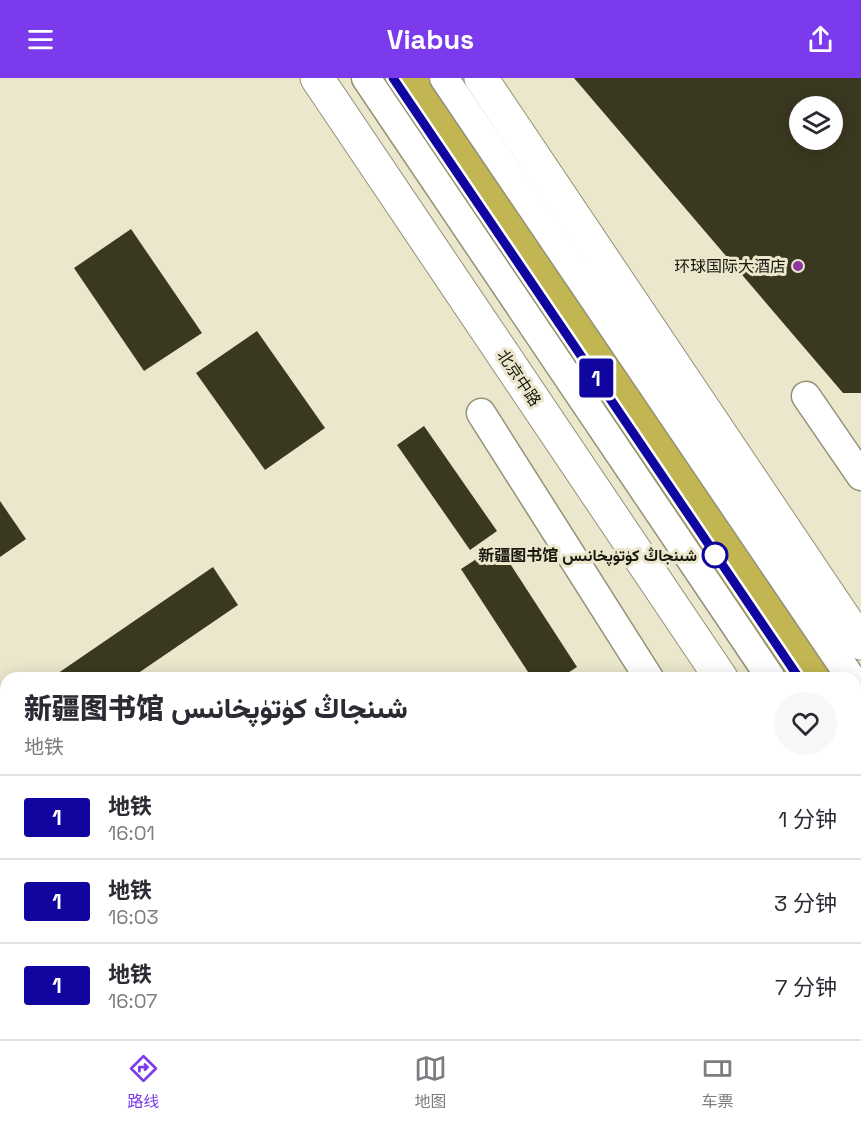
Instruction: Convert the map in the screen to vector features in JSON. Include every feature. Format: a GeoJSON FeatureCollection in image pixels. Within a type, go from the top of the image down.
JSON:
{"type":"FeatureCollection","features":[{"type":"Feature","properties":{"kind":"main road","name":"北京中路"},"geometry":{"type":"LineString","coordinates":[[317,78],[718,672]]}},
{"type":"Feature","properties":{"kind":"main road"},"geometry":{"type":"LineString","coordinates":[[482,78],[861,642]]}},
{"type":"Feature","properties":{"kind":"street"},"geometry":{"type":"LineString","coordinates":[[366,78],[767,672]]}},
{"type":"Feature","properties":{"kind":"street"},"geometry":{"type":"LineString","coordinates":[[444,78],[847,672]]}},
{"type":"Feature","properties":{"kind":"street"},"geometry":{"type":"LineString","coordinates":[[806,396],[861,476]]}},
{"type":"Feature","properties":{"kind":"street"},"geometry":{"type":"LineString","coordinates":[[481,413],[645,672]]}},
{"type":"Feature","properties":{"kind":"shaded area"},"geometry":{"type":"Polygon","coordinates":[[[365,78],[428,78],[831,672],[769,672],[365,78]]]}},
{"type":"Feature","properties":{"kind":"building","name":"环球国际大酒店"},"geometry":{"type":"Polygon","coordinates":[[[574,78],[861,78],[861,393],[843,393],[574,78]]]}},
{"type":"Feature","properties":{"kind":"building"},"geometry":{"type":"Polygon","coordinates":[[[131,229],[202,333],[144,371],[74,268],[131,229]]]}},
{"type":"Feature","properties":{"kind":"building"},"geometry":{"type":"Polygon","coordinates":[[[257,331],[325,428],[265,470],[196,373],[257,331]]]}},
{"type":"Feature","properties":{"kind":"building"},"geometry":{"type":"Polygon","coordinates":[[[424,426],[497,531],[470,550],[397,445],[424,426]]]}},
{"type":"Feature","properties":{"kind":"building"},"geometry":{"type":"Polygon","coordinates":[[[0,501],[26,539],[0,557],[0,501]]]}},
{"type":"Feature","properties":{"kind":"building"},"geometry":{"type":"Polygon","coordinates":[[[498,545],[577,667],[569,672],[528,672],[461,569],[498,545]]]}},
{"type":"Feature","properties":{"kind":"building"},"geometry":{"type":"Polygon","coordinates":[[[213,567],[238,605],[140,672],[60,672],[213,567]]]}},
{"type":"Feature","properties":{"kind":"metro line","name":"1"},"geometry":{"type":"LineString","coordinates":[[393,78],[795,672]]}},
{"type":"Feature","properties":{"kind":"place","name":"环球国际大酒店"},"geometry":{"type":"Point","coordinates":[798,266]}},
{"type":"Feature","properties":{"kind":"place","name":"新疆图书馆 شىنجاڭ كۈتۈپخانىس"},"geometry":{"type":"Point","coordinates":[715,555]}}]}
